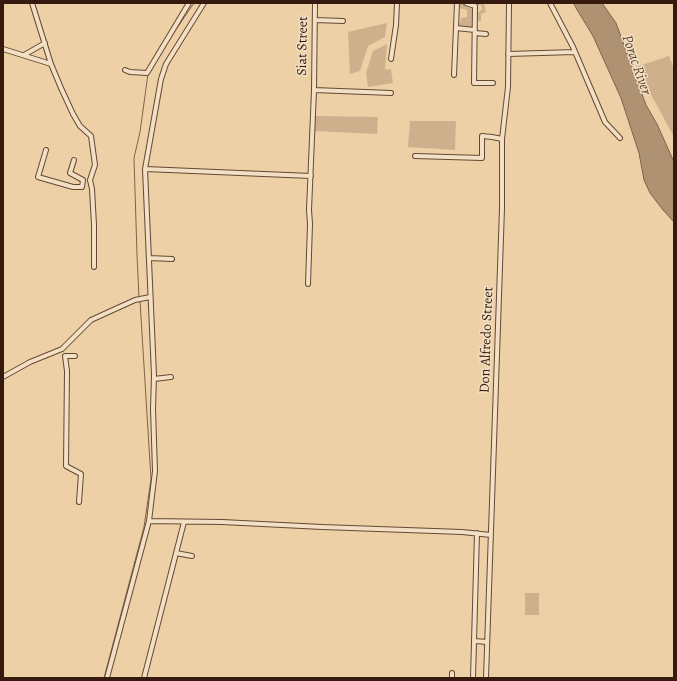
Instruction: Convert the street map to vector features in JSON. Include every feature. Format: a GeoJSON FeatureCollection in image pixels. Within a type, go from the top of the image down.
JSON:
{"type":"FeatureCollection","features":[{"type":"Feature","properties":{"kind":"street"},"geometry":{"type":"LineString","coordinates":[[32,3],[51,64],[73,114],[80,126],[91,136],[95,165],[90,180],[92,189],[95,242],[94,267]]}},
{"type":"Feature","properties":{"kind":"street"},"geometry":{"type":"LineString","coordinates":[[125,70],[130,72],[147,73],[189,3]]}},
{"type":"Feature","properties":{"kind":"street"},"geometry":{"type":"LineString","coordinates":[[107,678],[149,521],[155,471],[154,379],[149,298],[145,169],[161,79],[166,64],[204,3]]}},
{"type":"Feature","properties":{"kind":"street","name":"Siat Street"},"geometry":{"type":"LineString","coordinates":[[308,284],[315,3]]}},
{"type":"Feature","properties":{"kind":"street"},"geometry":{"type":"LineString","coordinates":[[391,59],[396,26],[397,3]]}},
{"type":"Feature","properties":{"kind":"street"},"geometry":{"type":"LineString","coordinates":[[454,75],[457,3]]}},
{"type":"Feature","properties":{"kind":"street"},"geometry":{"type":"LineString","coordinates":[[466,3],[475,6],[474,83],[493,83]]}},
{"type":"Feature","properties":{"kind":"street","name":"Don Alfredo Street"},"geometry":{"type":"LineString","coordinates":[[486,678],[502,215],[502,139],[508,87],[510,3]]}},
{"type":"Feature","properties":{"kind":"street"},"geometry":{"type":"LineString","coordinates":[[550,3],[575,52],[605,122],[620,138]]}},
{"type":"Feature","properties":{"kind":"street"},"geometry":{"type":"LineString","coordinates":[[315,20],[343,21]]}},
{"type":"Feature","properties":{"kind":"street"},"geometry":{"type":"LineString","coordinates":[[456,28],[486,34]]}},
{"type":"Feature","properties":{"kind":"street"},"geometry":{"type":"LineString","coordinates":[[24,55],[45,43]]}},
{"type":"Feature","properties":{"kind":"street"},"geometry":{"type":"LineString","coordinates":[[3,49],[51,64]]}},
{"type":"Feature","properties":{"kind":"street"},"geometry":{"type":"LineString","coordinates":[[508,54],[575,52]]}},
{"type":"Feature","properties":{"kind":"street"},"geometry":{"type":"LineString","coordinates":[[314,90],[391,93]]}},
{"type":"Feature","properties":{"kind":"street"},"geometry":{"type":"LineString","coordinates":[[414,156],[482,158],[482,136],[502,139]]}},
{"type":"Feature","properties":{"kind":"street"},"geometry":{"type":"LineString","coordinates":[[46,150],[38,177],[73,188],[82,187],[83,180],[70,173],[74,160]]}},
{"type":"Feature","properties":{"kind":"street"},"geometry":{"type":"LineString","coordinates":[[145,169],[311,176]]}},
{"type":"Feature","properties":{"kind":"street"},"geometry":{"type":"LineString","coordinates":[[148,258],[172,260]]}},
{"type":"Feature","properties":{"kind":"street"},"geometry":{"type":"LineString","coordinates":[[3,377],[30,362],[62,349],[91,320],[139,300],[149,298]]}},
{"type":"Feature","properties":{"kind":"street"},"geometry":{"type":"LineString","coordinates":[[75,356],[65,356],[67,371],[66,466],[81,474],[79,502]]}},
{"type":"Feature","properties":{"kind":"street"},"geometry":{"type":"LineString","coordinates":[[154,379],[171,377]]}},
{"type":"Feature","properties":{"kind":"street"},"geometry":{"type":"LineString","coordinates":[[149,521],[222,522],[322,528],[477,533],[491,535]]}},
{"type":"Feature","properties":{"kind":"street"},"geometry":{"type":"LineString","coordinates":[[144,678],[184,522]]}},
{"type":"Feature","properties":{"kind":"street"},"geometry":{"type":"LineString","coordinates":[[473,678],[477,533]]}},
{"type":"Feature","properties":{"kind":"street"},"geometry":{"type":"LineString","coordinates":[[176,553],[192,556]]}},
{"type":"Feature","properties":{"kind":"street"},"geometry":{"type":"LineString","coordinates":[[475,641],[487,642]]}},
{"type":"Feature","properties":{"kind":"shaded area"},"geometry":{"type":"Polygon","coordinates":[[[460,3],[474,7],[473,28],[458,28],[461,18],[467,17],[467,10],[459,8],[460,3]]]}},
{"type":"Feature","properties":{"kind":"shaded area"},"geometry":{"type":"Polygon","coordinates":[[[473,3],[484,3],[486,12],[481,14],[481,21],[478,21],[478,13],[482,9],[481,5],[473,3]]]}},
{"type":"Feature","properties":{"kind":"shaded area"},"geometry":{"type":"Polygon","coordinates":[[[574,3],[602,3],[616,23],[646,105],[657,124],[674,162],[674,222],[650,193],[644,180],[639,153],[621,98],[593,36],[574,3]]]}},
{"type":"Feature","properties":{"kind":"shaded area"},"geometry":{"type":"Polygon","coordinates":[[[387,23],[385,37],[368,46],[360,71],[350,74],[348,32],[387,23]]]}},
{"type":"Feature","properties":{"kind":"shaded area"},"geometry":{"type":"Polygon","coordinates":[[[387,44],[385,70],[391,69],[393,83],[368,87],[366,73],[373,51],[387,44]]]}},
{"type":"Feature","properties":{"kind":"shaded area"},"geometry":{"type":"Polygon","coordinates":[[[669,56],[674,69],[674,137],[636,67],[669,56]]]}},
{"type":"Feature","properties":{"kind":"shaded area"},"geometry":{"type":"Polygon","coordinates":[[[315,116],[378,117],[377,134],[314,131],[315,116]]]}},
{"type":"Feature","properties":{"kind":"shaded area"},"geometry":{"type":"Polygon","coordinates":[[[410,121],[456,121],[455,150],[408,147],[410,121]]]}},
{"type":"Feature","properties":{"kind":"shaded area"},"geometry":{"type":"Polygon","coordinates":[[[525,593],[539,593],[539,615],[525,615],[525,593]]]}},
{"type":"Feature","properties":{"kind":"waterway"},"geometry":{"type":"LineString","coordinates":[[173,34],[194,3]]}},
{"type":"Feature","properties":{"kind":"waterway"},"geometry":{"type":"LineString","coordinates":[[139,298],[134,158],[140,132],[148,74]]}},
{"type":"Feature","properties":{"kind":"waterway"},"geometry":{"type":"LineString","coordinates":[[104,678],[144,527],[151,479],[140,301]]}},
{"type":"Feature","properties":{"kind":"water label","name":"Porac River"},"geometry":{"type":"Point","coordinates":[636,65]}}]}
